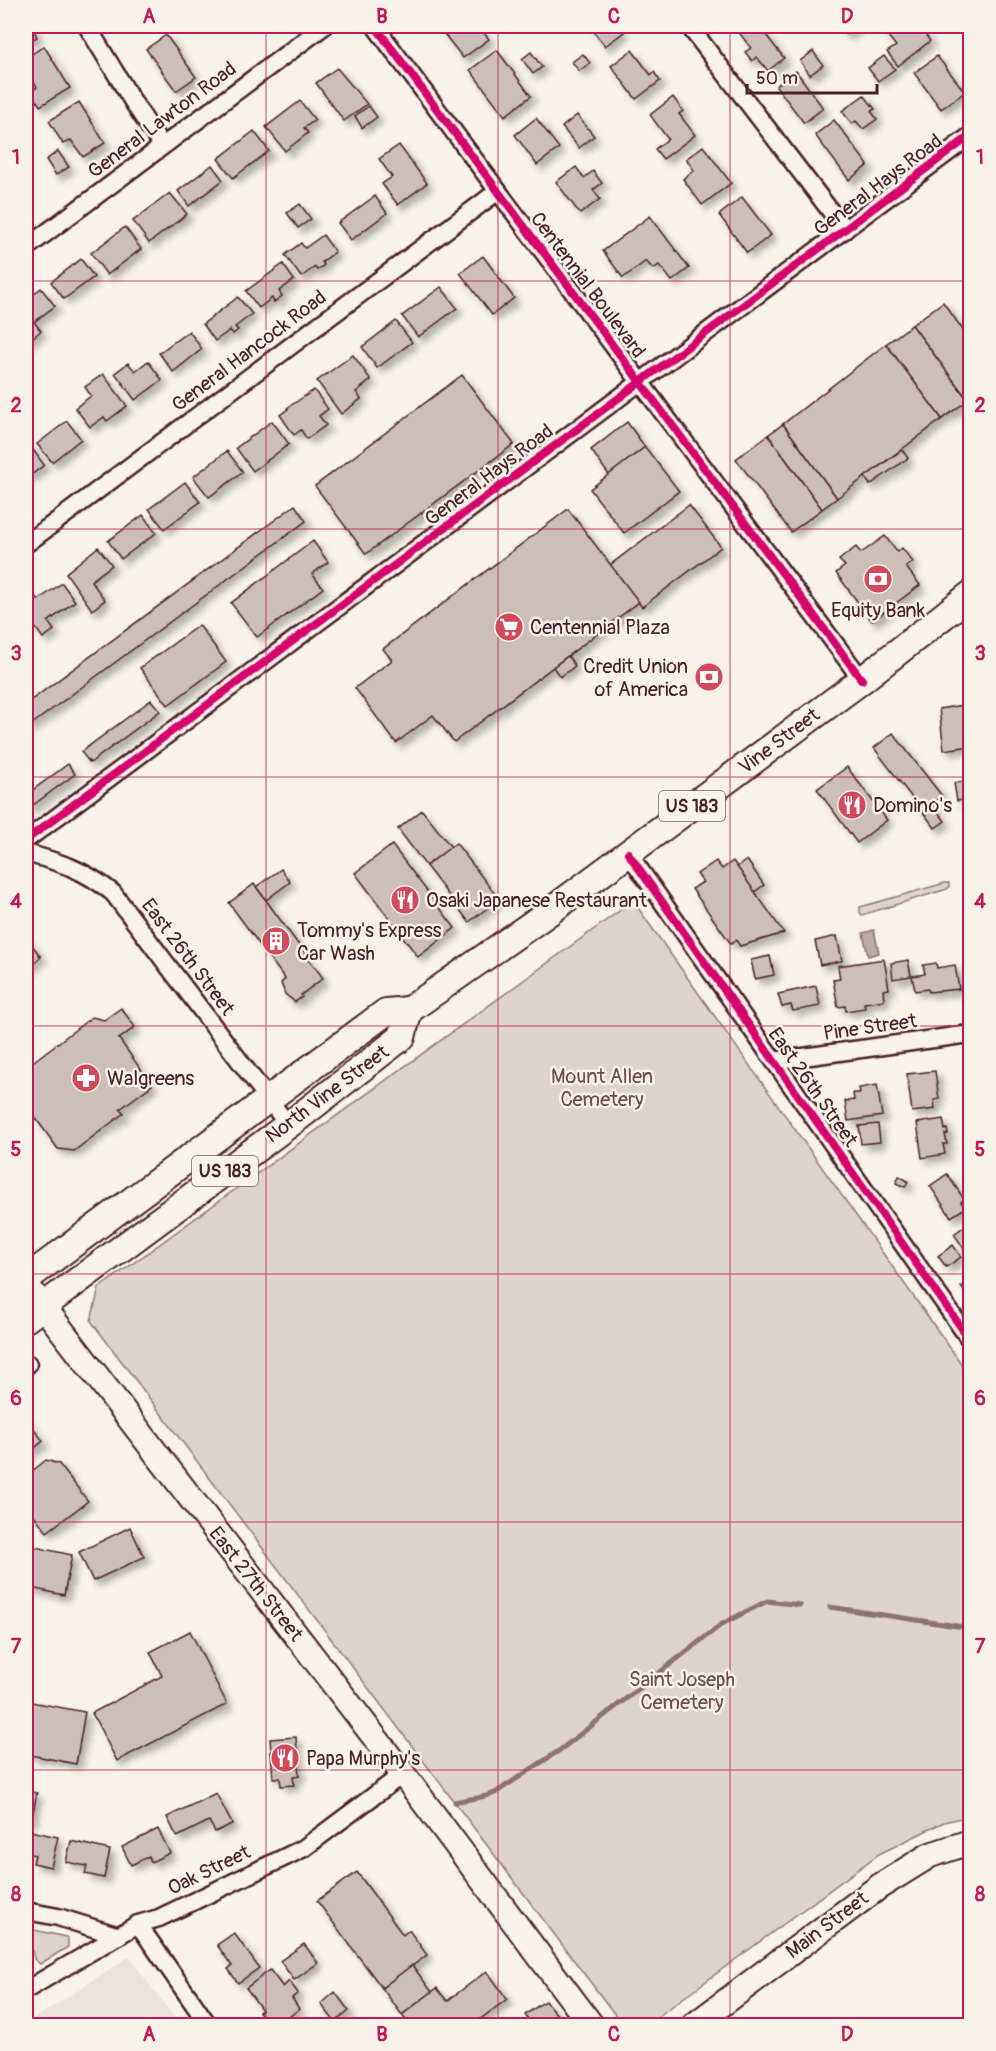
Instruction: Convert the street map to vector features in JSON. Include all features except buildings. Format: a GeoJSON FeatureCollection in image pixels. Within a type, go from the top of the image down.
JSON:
{"type":"FeatureCollection","features":[{"type":"Feature","properties":{"kind":"main road","name":"Vine Street"},"geometry":{"type":"LineString","coordinates":[[409,1010],[545,915],[862,680],[970,595]]}},
{"type":"Feature","properties":{"kind":"main road","name":"North Vine Street"},"geometry":{"type":"LineString","coordinates":[[26,1279],[386,1012],[409,1010],[402,1037],[288,1125],[34,1313]]}},
{"type":"Feature","properties":{"kind":"main road","name":"East 27th Street"},"geometry":{"type":"LineString","coordinates":[[26,1284],[34,1313],[403,1774],[592,2025]]}},
{"type":"Feature","properties":{"kind":"main road","name":"Main Street"},"geometry":{"type":"LineString","coordinates":[[693,2025],[880,1886],[930,1855],[970,1842]]}},
{"type":"Feature","properties":{"kind":"street"},"geometry":{"type":"LineString","coordinates":[[87,26],[162,146]]}},
{"type":"Feature","properties":{"kind":"street","name":"General Lawton Road"},"geometry":{"type":"LineString","coordinates":[[26,248],[324,26]]}},
{"type":"Feature","properties":{"kind":"street","name":"Centennial Boulevard"},"geometry":{"type":"LineString","coordinates":[[375,26],[862,680]]}},
{"type":"Feature","properties":{"kind":"street"},"geometry":{"type":"LineString","coordinates":[[689,26],[845,230]]}},
{"type":"Feature","properties":{"kind":"street","name":"General Hays Road"},"geometry":{"type":"LineString","coordinates":[[26,840],[970,136]]}},
{"type":"Feature","properties":{"kind":"street","name":"General Hancock Road"},"geometry":{"type":"LineString","coordinates":[[26,544],[498,191]]}},
{"type":"Feature","properties":{"kind":"street","name":"East 26th Street"},"geometry":{"type":"LineString","coordinates":[[26,853],[81,871],[113,893],[288,1125]]}},
{"type":"Feature","properties":{"kind":"street","name":"East 26th Street"},"geometry":{"type":"LineString","coordinates":[[628,853],[970,1340]]}},
{"type":"Feature","properties":{"kind":"street","name":"Pine Street"},"geometry":{"type":"LineString","coordinates":[[774,1061],[970,1034]]}},
{"type":"Feature","properties":{"kind":"street","name":"Oak Street"},"geometry":{"type":"LineString","coordinates":[[26,1982],[119,1936],[138,1924],[159,1918],[304,1848],[403,1774]]}},
{"type":"Feature","properties":{"kind":"street"},"geometry":{"type":"LineString","coordinates":[[26,1911],[58,1917],[119,1936]]}},
{"type":"Feature","properties":{"kind":"street"},"geometry":{"type":"LineString","coordinates":[[138,1924],[209,2025]]}},
{"type":"Feature","properties":{"kind":"shaded area"},"geometry":{"type":"Polygon","coordinates":[[[874,930],[879,953],[868,956],[863,933],[874,930]]]}},
{"type":"Feature","properties":{"kind":"shaded area"},"geometry":{"type":"Polygon","coordinates":[[[129,1957],[180,2025],[26,2025],[26,2024],[129,1957]]]}},
{"type":"Feature","properties":{"kind":"green space"},"geometry":{"type":"Polygon","coordinates":[[[949,883],[947,889],[862,915],[860,913],[860,907],[949,883]]]}},
{"type":"Feature","properties":{"kind":"green space"},"geometry":{"type":"Polygon","coordinates":[[[633,901],[970,1376],[970,1816],[944,1822],[879,1854],[645,2026],[622,2024],[91,1321],[99,1288],[633,901]]]}},
{"type":"Feature","properties":{"kind":"green space"},"geometry":{"type":"Polygon","coordinates":[[[34,1930],[66,1937],[68,1947],[40,1964],[34,1959],[29,1936],[34,1930]]]}},
{"type":"Feature","properties":{"kind":"waterway"},"geometry":{"type":"LineString","coordinates":[[455,1802],[495,1793],[560,1750],[722,1624],[767,1601],[800,1605]]}},
{"type":"Feature","properties":{"kind":"waterway"},"geometry":{"type":"LineString","coordinates":[[830,1607],[970,1628]]}},
{"type":"Feature","properties":{"kind":"cycle path"},"geometry":{"type":"LineString","coordinates":[[375,26],[862,680]]}},
{"type":"Feature","properties":{"kind":"cycle path"},"geometry":{"type":"LineString","coordinates":[[26,840],[970,136]]}},
{"type":"Feature","properties":{"kind":"cycle path"},"geometry":{"type":"LineString","coordinates":[[628,853],[970,1340]]}},
{"type":"Feature","properties":{"kind":"place","name":"Equity Bank"},"geometry":{"type":"Point","coordinates":[878,579]}},
{"type":"Feature","properties":{"kind":"place","name":"Centennial Plaza"},"geometry":{"type":"Point","coordinates":[509,627]}},
{"type":"Feature","properties":{"kind":"place","name":"Credit Union of America"},"geometry":{"type":"Point","coordinates":[709,677]}},
{"type":"Feature","properties":{"kind":"place","name":"Domino's"},"geometry":{"type":"Point","coordinates":[852,805]}},
{"type":"Feature","properties":{"kind":"place","name":"Osaki Japanese Restaurant"},"geometry":{"type":"Point","coordinates":[405,900]}},
{"type":"Feature","properties":{"kind":"place","name":"Tommy's Express Car Wash"},"geometry":{"type":"Point","coordinates":[276,941]}},
{"type":"Feature","properties":{"kind":"place","name":"Walgreens"},"geometry":{"type":"Point","coordinates":[86,1078]}},
{"type":"Feature","properties":{"kind":"place","name":"Papa Murphy's"},"geometry":{"type":"Point","coordinates":[285,1758]}},
{"type":"Feature","properties":{"kind":"park label","name":"Mount Allen Cemetery"},"geometry":{"type":"Point","coordinates":[602,1088]}},
{"type":"Feature","properties":{"kind":"park label","name":"Saint Joseph Cemetery"},"geometry":{"type":"Point","coordinates":[682,1690]}}]}
